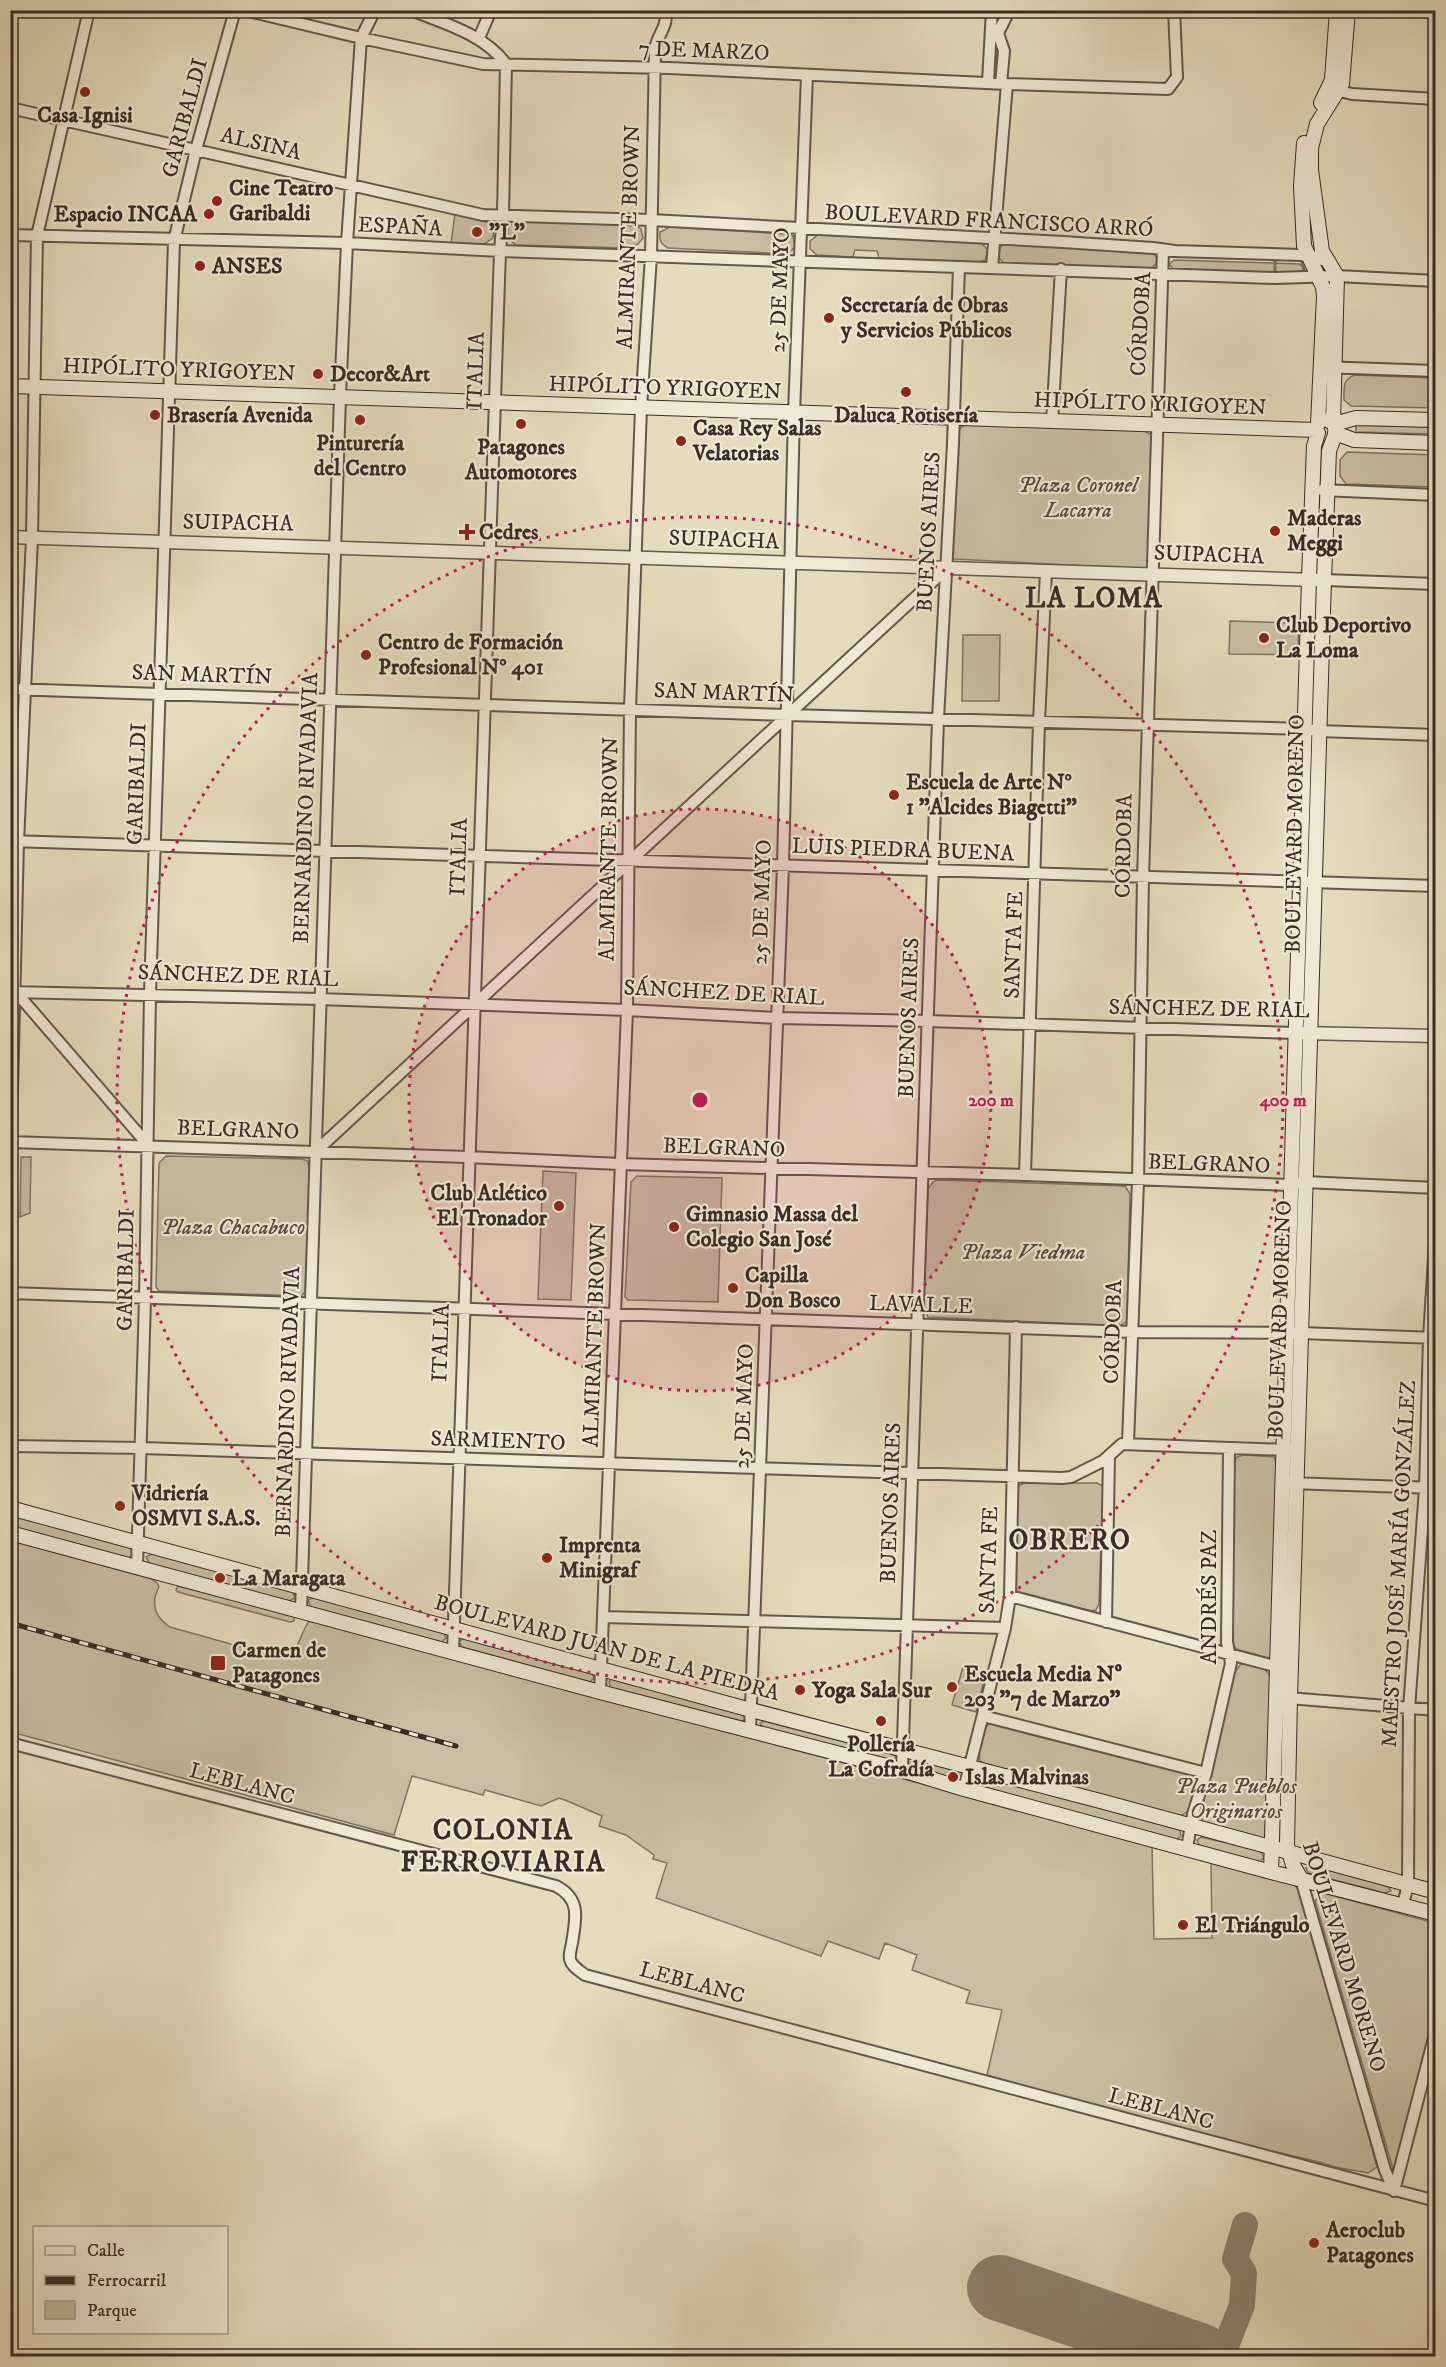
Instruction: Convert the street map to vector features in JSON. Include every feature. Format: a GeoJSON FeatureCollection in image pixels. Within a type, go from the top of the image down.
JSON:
{"type":"FeatureCollection","features":[{"type":"Feature","properties":{"kind":"main road","name":"BOULEVARD MORENO"},"geometry":{"type":"LineString","coordinates":[[1290,1450],[1286,1334],[1301,883],[1312,730],[1316,580],[1312,490],[1314,446],[1328,367],[1337,276],[1322,251],[1311,171],[1311,148],[1317,124],[1334,90],[1332,80],[1336,10]]}},
{"type":"Feature","properties":{"kind":"main road","name":"BOULEVARD MORENO"},"geometry":{"type":"LineString","coordinates":[[1316,580],[1327,490],[1329,451],[1334,428],[1324,296],[1319,277],[1304,246],[1302,150],[1311,123],[1343,80],[1347,10]]}},
{"type":"Feature","properties":{"kind":"main road","name":"HIPÓLITO YRIGOYEN"},"geometry":{"type":"LineString","coordinates":[[10,386],[794,413],[953,416],[1156,426],[1318,429],[1326,419],[1334,428],[1354,440],[1436,443]]}},
{"type":"Feature","properties":{"kind":"main road","name":"HIPÓLITO YRIGOYEN"},"geometry":{"type":"LineString","coordinates":[[1334,428],[1356,418],[1436,420]]}},
{"type":"Feature","properties":{"kind":"main road","name":"BOULEVARD MORENO"},"geometry":{"type":"LineString","coordinates":[[1301,1879],[1287,1845],[1283,1697],[1277,1667],[1290,1450],[1301,1333],[1315,883],[1312,730]]}},
{"type":"Feature","properties":{"kind":"main road","name":"BOULEVARD MORENO"},"geometry":{"type":"LineString","coordinates":[[1271,1872],[1270,1848],[1283,1697],[1292,1669],[1289,1483]]}},
{"type":"Feature","properties":{"kind":"main road","name":"BOULEVARD JUAN DE LA PIEDRA"},"geometry":{"type":"LineString","coordinates":[[10,1508],[751,1710],[1436,1892]]}},
{"type":"Feature","properties":{"kind":"main road","name":"BOULEVARD JUAN DE LA PIEDRA"},"geometry":{"type":"LineString","coordinates":[[10,1533],[600,1692],[902,1770],[1271,1872],[1436,1914]]}},
{"type":"Feature","properties":{"kind":"street"},"geometry":{"type":"LineString","coordinates":[[10,1173],[14,841],[33,538],[37,236],[89,10]]}},
{"type":"Feature","properties":{"kind":"street","name":"GARIBALDI"},"geometry":{"type":"LineString","coordinates":[[137,1567],[142,1448],[154,845],[174,241],[196,150],[235,10]]}},
{"type":"Feature","properties":{"kind":"street","name":"7 DE MARZO"},"geometry":{"type":"LineString","coordinates":[[244,10],[483,64],[655,68],[1168,89],[1177,77],[1174,10]]}},
{"type":"Feature","properties":{"kind":"street","name":"BERNARDINO RIVADAVIA"},"geometry":{"type":"LineString","coordinates":[[301,1611],[334,546],[347,243],[362,38],[375,10]]}},
{"type":"Feature","properties":{"kind":"street"},"geometry":{"type":"LineString","coordinates":[[411,10],[479,38],[498,52],[506,64]]}},
{"type":"Feature","properties":{"kind":"street"},"geometry":{"type":"LineString","coordinates":[[479,38],[491,10]]}},
{"type":"Feature","properties":{"kind":"street","name":"ALMIRANTE BROWN"},"geometry":{"type":"LineString","coordinates":[[600,1692],[627,1010],[630,709],[641,408],[651,256],[655,45],[665,27],[665,10]]}},
{"type":"Feature","properties":{"kind":"street"},"geometry":{"type":"LineString","coordinates":[[988,82],[992,10]]}},
{"type":"Feature","properties":{"kind":"street"},"geometry":{"type":"LineString","coordinates":[[992,268],[1004,84],[1004,51],[998,33],[1006,16],[1006,10]]}},
{"type":"Feature","properties":{"kind":"street","name":"ITALIA"},"geometry":{"type":"LineString","coordinates":[[453,1652],[467,1157],[503,214],[506,64]]}},
{"type":"Feature","properties":{"kind":"street","name":"25 DE MAYO"},"geometry":{"type":"LineString","coordinates":[[750,1731],[783,866],[794,413],[807,75]]}},
{"type":"Feature","properties":{"kind":"street"},"geometry":{"type":"LineString","coordinates":[[1334,90],[1436,99]]}},
{"type":"Feature","properties":{"kind":"street","name":"ALSINA"},"geometry":{"type":"LineString","coordinates":[[10,108],[483,214],[503,214]]}},
{"type":"Feature","properties":{"kind":"street","name":"BOULEVARD FRANCISCO ARRÓ"},"geometry":{"type":"LineString","coordinates":[[503,214],[1308,256],[1328,262]]}},
{"type":"Feature","properties":{"kind":"street","name":"ESPAÑA"},"geometry":{"type":"LineString","coordinates":[[10,235],[174,241],[347,243],[500,251]]}},
{"type":"Feature","properties":{"kind":"street","name":"CÓRDOBA"},"geometry":{"type":"LineString","coordinates":[[1128,1443],[1138,1181],[1147,725],[1163,249]]}},
{"type":"Feature","properties":{"kind":"street","name":"BOULEVARD FRANCISCO ARRÓ"},"geometry":{"type":"LineString","coordinates":[[500,251],[1162,274],[1337,276],[1436,281]]}},
{"type":"Feature","properties":{"kind":"street","name":"BUENOS AIRES"},"geometry":{"type":"LineString","coordinates":[[902,1770],[938,719],[959,267]]}},
{"type":"Feature","properties":{"kind":"street"},"geometry":{"type":"LineString","coordinates":[[1052,422],[1061,269]]}},
{"type":"Feature","properties":{"kind":"street"},"geometry":{"type":"LineString","coordinates":[[1328,367],[1436,371]]}},
{"type":"Feature","properties":{"kind":"street"},"geometry":{"type":"LineString","coordinates":[[1312,490],[1436,495]]}},
{"type":"Feature","properties":{"kind":"street","name":"SUIPACHA"},"geometry":{"type":"LineString","coordinates":[[10,537],[1436,584]]}},
{"type":"Feature","properties":{"kind":"street"},"geometry":{"type":"LineString","coordinates":[[315,1152],[946,569]]}},
{"type":"Feature","properties":{"kind":"street","name":"SANTA FE"},"geometry":{"type":"LineString","coordinates":[[1025,1175],[1046,571]]}},
{"type":"Feature","properties":{"kind":"street","name":"SAN MARTÍN"},"geometry":{"type":"LineString","coordinates":[[10,689],[1436,735]]}},
{"type":"Feature","properties":{"kind":"street","name":"LUIS PIEDRA BUENA"},"geometry":{"type":"LineString","coordinates":[[14,841],[1436,886]]}},
{"type":"Feature","properties":{"kind":"street"},"geometry":{"type":"LineString","coordinates":[[12,990],[148,1146]]}},
{"type":"Feature","properties":{"kind":"street","name":"SÁNCHEZ DE RIAL"},"geometry":{"type":"LineString","coordinates":[[12,990],[627,1010],[777,1018],[1436,1036]]}},
{"type":"Feature","properties":{"kind":"street","name":"BELGRANO"},"geometry":{"type":"LineString","coordinates":[[11,1142],[922,1174],[1025,1175],[1138,1181],[1291,1185],[1305,1182],[1436,1188]]}},
{"type":"Feature","properties":{"kind":"street","name":"MAESTRO JOSÉ MARÍA GONZÁLEZ"},"geometry":{"type":"LineString","coordinates":[[1403,1904],[1408,1885],[1409,1709],[1430,1488],[1436,1226]]}},
{"type":"Feature","properties":{"kind":"street","name":"LAVALLE"},"geometry":{"type":"LineString","coordinates":[[10,1293],[1133,1332],[1301,1333],[1432,1338]]}},
{"type":"Feature","properties":{"kind":"street","name":"SANTA FE"},"geometry":{"type":"LineString","coordinates":[[964,1789],[1005,1628],[1010,1596],[1016,1327]]}},
{"type":"Feature","properties":{"kind":"street"},"geometry":{"type":"LineString","coordinates":[[1128,1443],[1290,1450]]}},
{"type":"Feature","properties":{"kind":"street","name":"SARMIENTO"},"geometry":{"type":"LineString","coordinates":[[10,1446],[142,1448],[610,1465],[1071,1477],[1109,1457],[1122,1444],[1128,1443]]}},
{"type":"Feature","properties":{"kind":"street","name":"ANDRÉS PAZ"},"geometry":{"type":"LineString","coordinates":[[1187,1848],[1190,1827],[1206,1773],[1231,1663],[1227,1642],[1229,1449]]}},
{"type":"Feature","properties":{"kind":"street"},"geometry":{"type":"LineString","coordinates":[[1106,1622],[1109,1457]]}},
{"type":"Feature","properties":{"kind":"street"},"geometry":{"type":"LineString","coordinates":[[1289,1483],[1430,1488]]}},
{"type":"Feature","properties":{"kind":"street"},"geometry":{"type":"LineString","coordinates":[[1010,1596],[1277,1667],[1292,1669]]}},
{"type":"Feature","properties":{"kind":"street"},"geometry":{"type":"LineString","coordinates":[[604,1617],[1005,1628]]}},
{"type":"Feature","properties":{"kind":"street"},"geometry":{"type":"LineString","coordinates":[[1283,1697],[1436,1710]]}},
{"type":"Feature","properties":{"kind":"street"},"geometry":{"type":"LineString","coordinates":[[983,1716],[1206,1773]]}},
{"type":"Feature","properties":{"kind":"street","name":"LEBLANC"},"geometry":{"type":"LineString","coordinates":[[10,1743],[556,1886],[567,1892],[574,1901],[571,1962],[585,1975],[1436,2201]]}},
{"type":"Feature","properties":{"kind":"street","name":"BOULEVARD MORENO"},"geometry":{"type":"LineString","coordinates":[[1301,1879],[1385,2170],[1394,2191]]}},
{"type":"Feature","properties":{"kind":"street"},"geometry":{"type":"LineString","coordinates":[[1394,2191],[1436,2030]]}},
{"type":"Feature","properties":{"kind":"green space"},"geometry":{"type":"Polygon","coordinates":[[[455,214],[489,223],[494,228],[493,238],[484,244],[451,243],[455,214]]]}},
{"type":"Feature","properties":{"kind":"green space"},"geometry":{"type":"Polygon","coordinates":[[[521,219],[635,225],[641,229],[643,238],[630,248],[516,245],[509,237],[508,226],[521,219]]]}},
{"type":"Feature","properties":{"kind":"green space"},"geometry":{"type":"Polygon","coordinates":[[[670,227],[789,234],[793,236],[795,247],[788,254],[668,248],[661,242],[660,232],[670,227]]]}},
{"type":"Feature","properties":{"kind":"green space"},"geometry":{"type":"Polygon","coordinates":[[[818,235],[980,242],[988,250],[985,260],[979,262],[879,258],[877,251],[855,250],[853,257],[817,255],[810,249],[810,241],[818,235]]]}},
{"type":"Feature","properties":{"kind":"green space"},"geometry":{"type":"Polygon","coordinates":[[[1008,243],[1153,252],[1157,258],[1156,264],[1150,269],[1005,264],[999,258],[1000,247],[1008,243]]]}},
{"type":"Feature","properties":{"kind":"green space"},"geometry":{"type":"Polygon","coordinates":[[[1174,260],[1300,264],[1304,269],[1299,274],[1174,270],[1169,264],[1174,260]]]}},
{"type":"Feature","properties":{"kind":"green space"},"geometry":{"type":"Polygon","coordinates":[[[1355,375],[1435,378],[1435,408],[1351,406],[1344,400],[1344,388],[1348,379],[1355,375]]]}},
{"type":"Feature","properties":{"kind":"green space","name":"Plaza Coronel Lacarra"},"geometry":{"type":"Polygon","coordinates":[[[968,424],[1144,431],[1150,434],[1152,441],[1149,563],[1146,569],[954,559],[952,556],[958,433],[961,427],[968,424]]]}},
{"type":"Feature","properties":{"kind":"green space"},"geometry":{"type":"Polygon","coordinates":[[[1356,425],[1435,427],[1435,434],[1356,432],[1356,425]]]}},
{"type":"Feature","properties":{"kind":"green space"},"geometry":{"type":"Polygon","coordinates":[[[1347,452],[1435,455],[1435,487],[1346,484],[1340,476],[1340,460],[1347,452]]]}},
{"type":"Feature","properties":{"kind":"green space","name":"Club Deportivo La Loma"},"geometry":{"type":"Polygon","coordinates":[[[1230,621],[1299,623],[1298,655],[1229,654],[1230,621]]]}},
{"type":"Feature","properties":{"kind":"green space"},"geometry":{"type":"Polygon","coordinates":[[[963,635],[1000,635],[999,701],[962,701],[963,635]]]}},
{"type":"Feature","properties":{"kind":"green space","name":"Plaza Chacabuco"},"geometry":{"type":"Polygon","coordinates":[[[166,1156],[308,1161],[310,1177],[305,1291],[302,1296],[159,1291],[156,1287],[159,1163],[166,1156]]]}},
{"type":"Feature","properties":{"kind":"green space"},"geometry":{"type":"Polygon","coordinates":[[[21,1157],[31,1157],[30,1213],[20,1217],[21,1157]]]}},
{"type":"Feature","properties":{"kind":"green space","name":"Club Atlético El Tronador"},"geometry":{"type":"Polygon","coordinates":[[[543,1171],[576,1173],[571,1300],[538,1299],[543,1171]]]}},
{"type":"Feature","properties":{"kind":"green space","name":"Gimnasio Massa del Colegio San José"},"geometry":{"type":"Polygon","coordinates":[[[637,1176],[722,1178],[718,1302],[628,1300],[625,1297],[631,1182],[637,1176]]]}},
{"type":"Feature","properties":{"kind":"green space","name":"Plaza Viedma"},"geometry":{"type":"Polygon","coordinates":[[[937,1180],[1125,1186],[1130,1194],[1127,1321],[1120,1326],[928,1317],[924,1309],[928,1189],[937,1180]]]}},
{"type":"Feature","properties":{"kind":"green space"},"geometry":{"type":"Polygon","coordinates":[[[1244,1455],[1274,1457],[1276,1463],[1271,1656],[1268,1659],[1241,1652],[1233,1646],[1231,1641],[1234,1463],[1237,1457],[1244,1455]]]}},
{"type":"Feature","properties":{"kind":"green space"},"geometry":{"type":"Polygon","coordinates":[[[1025,1483],[1097,1483],[1103,1486],[1099,1604],[1096,1610],[1091,1611],[1015,1589],[1016,1490],[1025,1483]]]}},
{"type":"Feature","properties":{"kind":"green space"},"geometry":{"type":"Polygon","coordinates":[[[15,1516],[130,1548],[133,1553],[129,1558],[13,1527],[11,1517],[15,1516]]]}},
{"type":"Feature","properties":{"kind":"green space"},"geometry":{"type":"Polygon","coordinates":[[[10,1540],[152,1579],[159,1587],[155,1599],[156,1610],[161,1619],[170,1627],[263,1653],[284,1655],[290,1653],[297,1645],[308,1622],[313,1622],[1152,1845],[1154,1939],[1212,1938],[1211,1863],[1292,1882],[1304,1897],[1377,2167],[1368,2173],[1335,2167],[1171,2127],[987,2075],[1002,2010],[966,2003],[970,1991],[912,1970],[917,1955],[885,1943],[879,1959],[828,1941],[821,1956],[656,1898],[667,1863],[653,1859],[654,1855],[626,1835],[599,1826],[602,1816],[559,1798],[541,1806],[485,1790],[483,1795],[412,1776],[394,1835],[11,1732],[10,1540]]]}},
{"type":"Feature","properties":{"kind":"green space"},"geometry":{"type":"Polygon","coordinates":[[[154,1553],[293,1591],[295,1598],[289,1601],[150,1564],[146,1557],[154,1553]]]}},
{"type":"Feature","properties":{"kind":"green space"},"geometry":{"type":"Polygon","coordinates":[[[178,1586],[294,1616],[294,1621],[290,1622],[178,1592],[176,1590],[178,1586]]]}},
{"type":"Feature","properties":{"kind":"green space"},"geometry":{"type":"Polygon","coordinates":[[[314,1597],[444,1633],[446,1638],[442,1642],[311,1607],[308,1600],[314,1597]]]}},
{"type":"Feature","properties":{"kind":"green space"},"geometry":{"type":"Polygon","coordinates":[[[464,1638],[592,1673],[594,1678],[590,1682],[462,1647],[459,1641],[464,1638]]]}},
{"type":"Feature","properties":{"kind":"green space","name":"Plaza Pueblos Originarios"},"geometry":{"type":"Polygon","coordinates":[[[1247,1663],[1266,1670],[1271,1681],[1266,1836],[1262,1840],[1204,1824],[1200,1815],[1235,1672],[1240,1665],[1247,1663]]]}},
{"type":"Feature","properties":{"kind":"green space"},"geometry":{"type":"Polygon","coordinates":[[[963,1667],[986,1673],[976,1712],[952,1705],[963,1667]]]}},
{"type":"Feature","properties":{"kind":"green space"},"geometry":{"type":"Polygon","coordinates":[[[612,1677],[742,1713],[745,1719],[740,1723],[611,1688],[609,1682],[612,1677]]]}},
{"type":"Feature","properties":{"kind":"green space"},"geometry":{"type":"Polygon","coordinates":[[[768,1719],[891,1753],[896,1760],[893,1763],[762,1727],[760,1723],[768,1719]]]}},
{"type":"Feature","properties":{"kind":"green space"},"geometry":{"type":"Polygon","coordinates":[[[989,1724],[997,1724],[1192,1774],[1196,1788],[1189,1811],[1180,1816],[986,1764],[980,1761],[979,1751],[982,1736],[989,1724]]]}},
{"type":"Feature","properties":{"kind":"green space"},"geometry":{"type":"Polygon","coordinates":[[[913,1758],[958,1769],[959,1775],[955,1779],[909,1765],[913,1758]]]}},
{"type":"Feature","properties":{"kind":"green space"},"geometry":{"type":"Polygon","coordinates":[[[978,1775],[1180,1830],[1181,1836],[1176,1840],[976,1786],[975,1779],[978,1775]]]}},
{"type":"Feature","properties":{"kind":"green space"},"geometry":{"type":"Polygon","coordinates":[[[1201,1837],[1261,1851],[1264,1858],[1259,1862],[1199,1845],[1197,1840],[1201,1837]]]}},
{"type":"Feature","properties":{"kind":"green space"},"geometry":{"type":"Polygon","coordinates":[[[1310,1865],[1387,1886],[1391,1891],[1385,1893],[1308,1873],[1306,1868],[1310,1865]]]}},
{"type":"Feature","properties":{"kind":"green space"},"geometry":{"type":"Polygon","coordinates":[[[1323,1893],[1435,1923],[1435,2018],[1397,2163],[1393,2169],[1315,1901],[1323,1893]]]}},
{"type":"Feature","properties":{"kind":"waterway"},"geometry":{"type":"LineString","coordinates":[[1275,256],[1275,276]]}},
{"type":"Feature","properties":{"kind":"waterway"},"geometry":{"type":"LineString","coordinates":[[1301,257],[1305,274]]}},
{"type":"Feature","properties":{"kind":"taxiway"},"geometry":{"type":"LineString","coordinates":[[1222,2356],[1242,2305],[1244,2273],[1235,2259],[1245,2225]]}},
{"type":"Feature","properties":{"kind":"runway"},"geometry":{"type":"LineString","coordinates":[[1000,2288],[1199,2356]]}},
{"type":"Feature","properties":{"kind":"railway"},"geometry":{"type":"LineString","coordinates":[[10,1623],[456,1746]]}},
{"type":"Feature","properties":{"kind":"place","name":"Casa Ignisi"},"geometry":{"type":"Point","coordinates":[85,92]}},
{"type":"Feature","properties":{"kind":"place","name":"Cine Teatro Garibaldi"},"geometry":{"type":"Point","coordinates":[217,201]}},
{"type":"Feature","properties":{"kind":"place","name":"Espacio INCAA"},"geometry":{"type":"Point","coordinates":[209,214]}},
{"type":"Feature","properties":{"kind":"place","name":"\"L\""},"geometry":{"type":"Point","coordinates":[477,232]}},
{"type":"Feature","properties":{"kind":"place","name":"ANSES"},"geometry":{"type":"Point","coordinates":[200,266]}},
{"type":"Feature","properties":{"kind":"place","name":"Secretaría de Obras y Servicios Públicos"},"geometry":{"type":"Point","coordinates":[829,318]}},
{"type":"Feature","properties":{"kind":"place","name":"Decor&Art"},"geometry":{"type":"Point","coordinates":[318,374]}},
{"type":"Feature","properties":{"kind":"place","name":"Daluca Rotisería"},"geometry":{"type":"Point","coordinates":[906,392]}},
{"type":"Feature","properties":{"kind":"place","name":"Brasería Avenida"},"geometry":{"type":"Point","coordinates":[155,415]}},
{"type":"Feature","properties":{"kind":"place","name":"Pinturería del Centro"},"geometry":{"type":"Point","coordinates":[360,420]}},
{"type":"Feature","properties":{"kind":"place","name":"Patagones Automotores"},"geometry":{"type":"Point","coordinates":[521,424]}},
{"type":"Feature","properties":{"kind":"place","name":"Casa Rey Salas Velatorias"},"geometry":{"type":"Point","coordinates":[681,441]}},
{"type":"Feature","properties":{"kind":"place","name":"Maderas Meggi"},"geometry":{"type":"Point","coordinates":[1275,531]}},
{"type":"Feature","properties":{"kind":"place","name":"Cedres"},"geometry":{"type":"Point","coordinates":[467,532]}},
{"type":"Feature","properties":{"kind":"place","name":"Club Deportivo La Loma"},"geometry":{"type":"Point","coordinates":[1264,638]}},
{"type":"Feature","properties":{"kind":"place","name":"Centro de Formación Profesional N° 401"},"geometry":{"type":"Point","coordinates":[366,655]}},
{"type":"Feature","properties":{"kind":"place","name":"Escuela de Arte N° 1 \"Alcides Biagetti\""},"geometry":{"type":"Point","coordinates":[894,795]}},
{"type":"Feature","properties":{"kind":"place","name":"Club Atlético El Tronador"},"geometry":{"type":"Point","coordinates":[559,1206]}},
{"type":"Feature","properties":{"kind":"place","name":"Gimnasio Massa del Colegio San José"},"geometry":{"type":"Point","coordinates":[674,1227]}},
{"type":"Feature","properties":{"kind":"place","name":"Capilla Don Bosco"},"geometry":{"type":"Point","coordinates":[733,1288]}},
{"type":"Feature","properties":{"kind":"place","name":"Vidriería OSMVI S.A.S."},"geometry":{"type":"Point","coordinates":[120,1506]}},
{"type":"Feature","properties":{"kind":"place","name":"Imprenta Minigraf"},"geometry":{"type":"Point","coordinates":[547,1558]}},
{"type":"Feature","properties":{"kind":"place","name":"La Maragata"},"geometry":{"type":"Point","coordinates":[220,1578]}},
{"type":"Feature","properties":{"kind":"place","name":"Carmen de Patagones"},"geometry":{"type":"Point","coordinates":[218,1663]}},
{"type":"Feature","properties":{"kind":"place","name":"Escuela Media Nº 203 \"7 de Marzo\""},"geometry":{"type":"Point","coordinates":[952,1687]}},
{"type":"Feature","properties":{"kind":"place","name":"Yoga Sala Sur"},"geometry":{"type":"Point","coordinates":[800,1690]}},
{"type":"Feature","properties":{"kind":"place","name":"Pollería La Cofradía"},"geometry":{"type":"Point","coordinates":[881,1721]}},
{"type":"Feature","properties":{"kind":"place","name":"Islas Malvinas"},"geometry":{"type":"Point","coordinates":[953,1777]}},
{"type":"Feature","properties":{"kind":"place","name":"El Triángulo"},"geometry":{"type":"Point","coordinates":[1183,1925]}},
{"type":"Feature","properties":{"kind":"place","name":"Aeroclub Patagones"},"geometry":{"type":"Point","coordinates":[1314,2243]}},
{"type":"Feature","properties":{"kind":"district","name":"LA LOMA"},"geometry":{"type":"Point","coordinates":[1094,598]}},
{"type":"Feature","properties":{"kind":"district","name":"OBRERO"},"geometry":{"type":"Point","coordinates":[1070,1540]}},
{"type":"Feature","properties":{"kind":"district","name":"COLONIA FERROVIARIA"},"geometry":{"type":"Point","coordinates":[503,1846]}}]}
